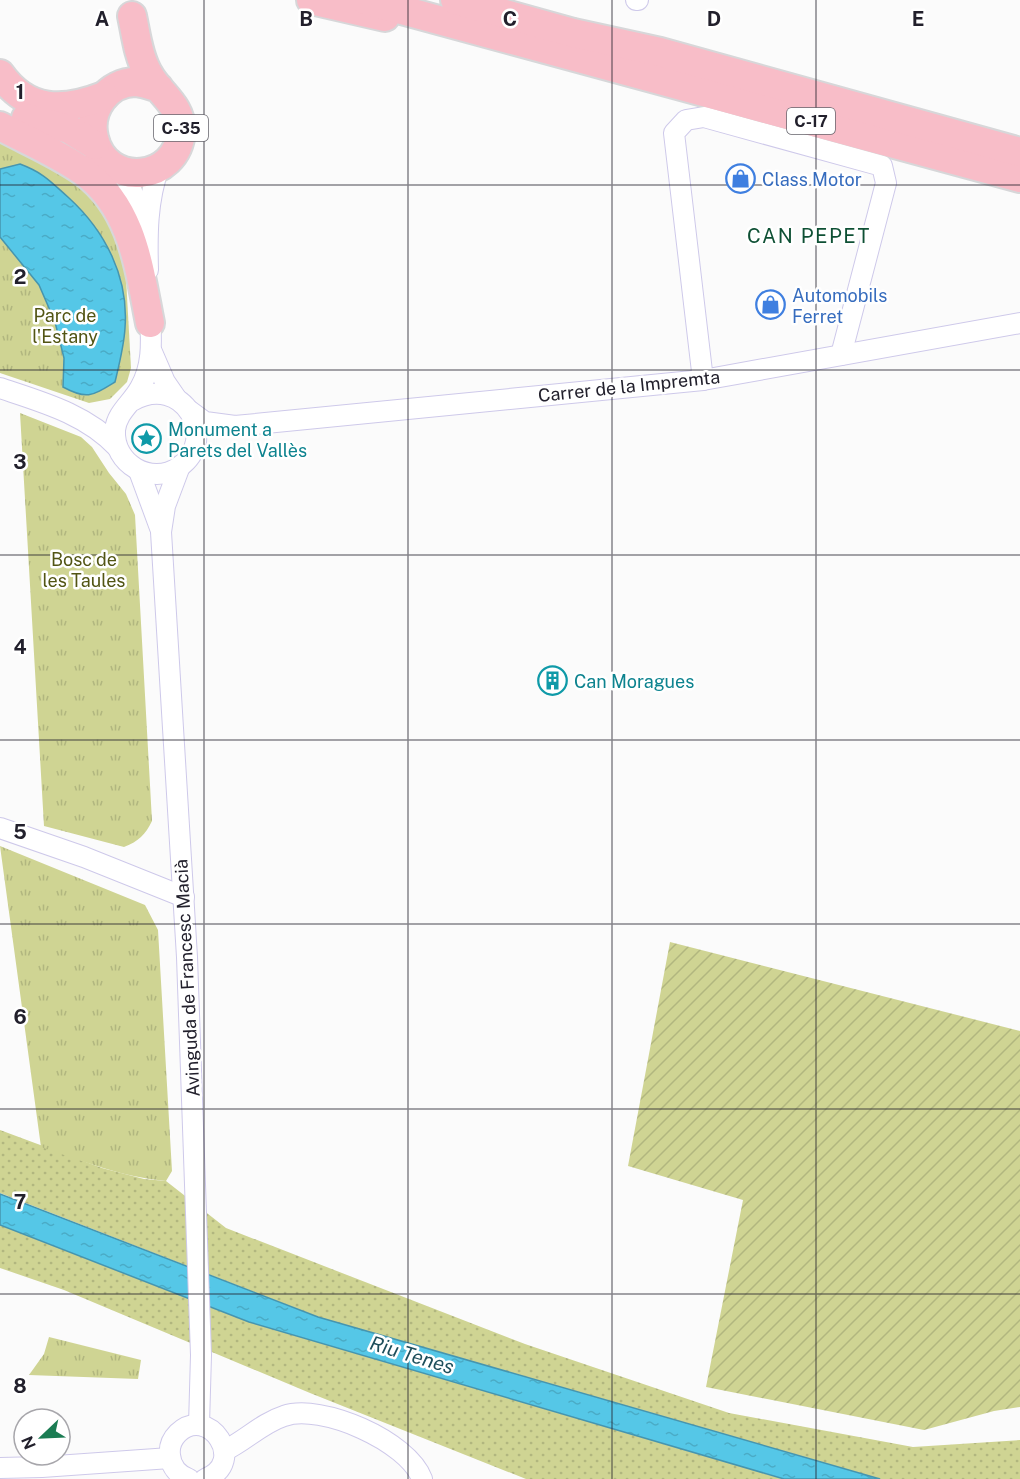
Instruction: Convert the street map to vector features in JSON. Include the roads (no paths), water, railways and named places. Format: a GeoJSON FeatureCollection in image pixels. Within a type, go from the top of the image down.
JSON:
{"type":"FeatureCollection","features":[{"type":"Feature","properties":{"kind":"highway"},"geometry":{"type":"LineString","coordinates":[[311,0],[448,32],[569,43]]}},
{"type":"Feature","properties":{"kind":"highway","name":"C-17"},"geometry":{"type":"LineString","coordinates":[[366,0],[569,43],[671,56],[1020,152]]}},
{"type":"Feature","properties":{"kind":"highway","name":"C-17"},"geometry":{"type":"LineString","coordinates":[[455,0],[569,43],[1020,178]]}},
{"type":"Feature","properties":{"kind":"highway"},"geometry":{"type":"LineString","coordinates":[[508,0],[522,4],[569,43]]}},
{"type":"Feature","properties":{"kind":"highway","name":"C-35"},"geometry":{"type":"LineString","coordinates":[[122,171],[146,172],[159,167],[170,158],[178,145],[181,129],[178,114],[170,100],[148,73],[141,56],[132,8]]}},
{"type":"Feature","properties":{"kind":"highway","name":"C-35"},"geometry":{"type":"LineString","coordinates":[[95,145],[93,122],[95,110],[122,77],[127,58],[132,8]]}},
{"type":"Feature","properties":{"kind":"highway"},"geometry":{"type":"LineString","coordinates":[[0,74],[7,84],[20,95],[33,102],[51,107],[65,108],[80,105],[110,92]]}},
{"type":"Feature","properties":{"kind":"highway","name":"C-35"},"geometry":{"type":"LineString","coordinates":[[110,92],[129,83],[137,82],[159,88]]}},
{"type":"Feature","properties":{"kind":"highway"},"geometry":{"type":"LineString","coordinates":[[0,105],[23,117],[69,129],[95,145],[106,161],[122,171]]}},
{"type":"Feature","properties":{"kind":"highway"},"geometry":{"type":"LineString","coordinates":[[0,126],[75,166],[94,180],[109,196],[123,217],[135,250],[150,323]]}},
{"type":"Feature","properties":{"kind":"street"},"geometry":{"type":"LineString","coordinates":[[703,380],[674,133],[686,120],[704,117],[882,166],[886,183],[841,355]]}},
{"type":"Feature","properties":{"kind":"street"},"geometry":{"type":"LineString","coordinates":[[159,167],[151,192],[147,242],[152,352],[165,382],[183,405],[196,429],[193,450]]}},
{"type":"Feature","properties":{"kind":"street"},"geometry":{"type":"LineString","coordinates":[[122,171],[136,200],[147,242]]}},
{"type":"Feature","properties":{"kind":"street","name":"Carrer de la Impremta"},"geometry":{"type":"LineString","coordinates":[[235,426],[703,380],[1020,323]]}},
{"type":"Feature","properties":{"kind":"street"},"geometry":{"type":"LineString","coordinates":[[117,447],[116,428],[126,407],[141,386],[152,352]]}},
{"type":"Feature","properties":{"kind":"street"},"geometry":{"type":"LineString","coordinates":[[0,388],[63,410],[88,415],[109,415],[149,394],[158,393],[183,405],[205,422],[235,426]]}},
{"type":"Feature","properties":{"kind":"street"},"geometry":{"type":"LineString","coordinates":[[63,410],[103,432],[130,465],[139,471],[161,474],[180,466]]}},
{"type":"Feature","properties":{"kind":"street"},"geometry":{"type":"LineString","coordinates":[[161,532],[165,506],[180,466],[203,440],[214,433],[235,426]]}},
{"type":"Feature","properties":{"kind":"street"},"geometry":{"type":"LineString","coordinates":[[139,471],[161,532]]}},
{"type":"Feature","properties":{"kind":"street","name":"Avinguda de Francesc Macià"},"geometry":{"type":"LineString","coordinates":[[161,532],[184,897],[197,1205],[201,1355],[199,1425]]}},
{"type":"Feature","properties":{"kind":"street"},"geometry":{"type":"LineString","coordinates":[[0,828],[84,857],[184,897]]}},
{"type":"Feature","properties":{"kind":"street"},"geometry":{"type":"LineString","coordinates":[[224,1451],[283,1416],[300,1413],[315,1415],[352,1425],[384,1438],[400,1449],[422,1479]]}},
{"type":"Feature","properties":{"kind":"street"},"geometry":{"type":"LineString","coordinates":[[189,1479],[178,1473],[170,1458],[172,1441],[183,1429],[199,1425],[213,1431],[219,1437],[224,1451],[222,1465],[217,1472],[205,1479]]}},
{"type":"Feature","properties":{"kind":"street"},"geometry":{"type":"LineString","coordinates":[[5,1471],[170,1458]]}},
{"type":"Feature","properties":{"kind":"water","name":"Parc de l'Estany"},"geometry":{"type":"Polygon","coordinates":[[[20,164],[47,178],[82,211],[104,240],[119,273],[125,309],[124,335],[115,382],[89,395],[78,394],[63,387],[64,358],[55,322],[39,285],[0,237],[0,169],[20,164]]]}},
{"type":"Feature","properties":{"kind":"water","name":"Riu Tenes"},"geometry":{"type":"Polygon","coordinates":[[[0,1194],[318,1317],[880,1479],[784,1479],[249,1322],[0,1225],[0,1194]]]}},
{"type":"Feature","properties":{"kind":"place","name":"Class Motor"},"geometry":{"type":"Point","coordinates":[741,179]}},
{"type":"Feature","properties":{"kind":"place","name":"Automobils Ferret"},"geometry":{"type":"Point","coordinates":[771,305]}},
{"type":"Feature","properties":{"kind":"place","name":"Monument a Parets del Vallès"},"geometry":{"type":"Point","coordinates":[147,439]}},
{"type":"Feature","properties":{"kind":"place","name":"Can Moragues"},"geometry":{"type":"Point","coordinates":[553,681]}},
{"type":"Feature","properties":{"kind":"district","name":"CAN PEPET"},"geometry":{"type":"Point","coordinates":[809,236]}},
{"type":"Feature","properties":{"kind":"park label","name":"Bosc de les Taules"},"geometry":{"type":"Point","coordinates":[84,569]}}]}
